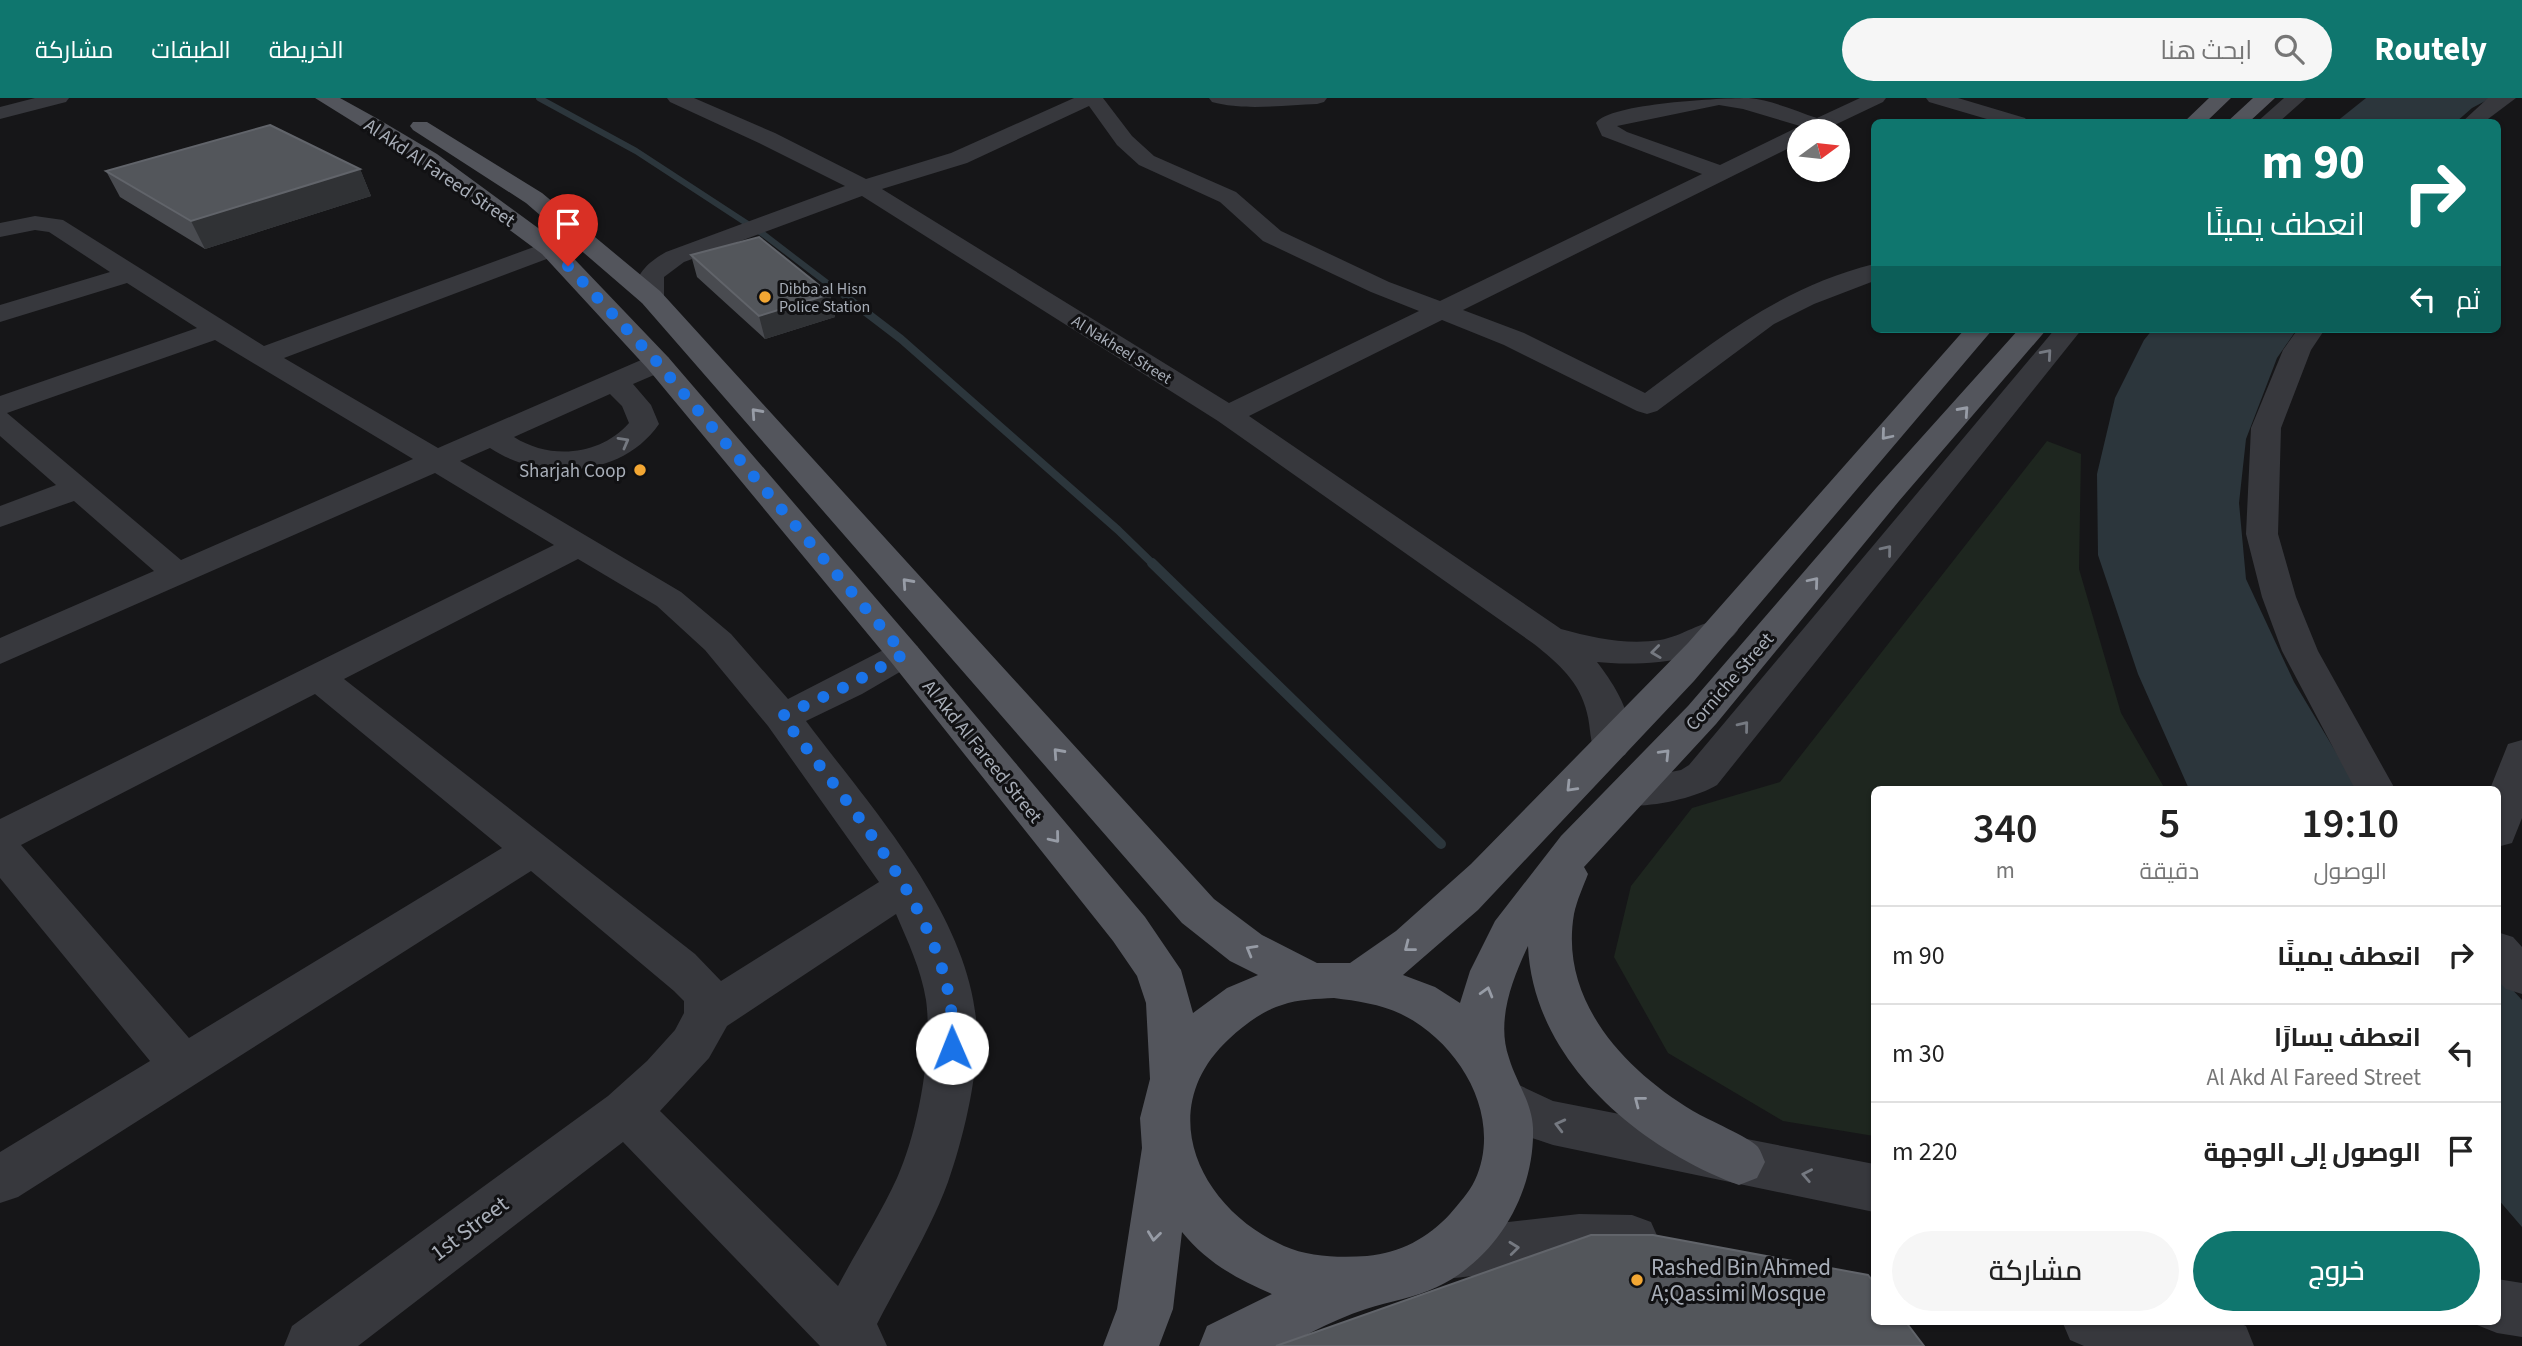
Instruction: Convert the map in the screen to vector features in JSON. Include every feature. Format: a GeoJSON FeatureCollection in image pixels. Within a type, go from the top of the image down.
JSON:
{"type":"FeatureCollection","features":[{"type":"Feature","properties":{"kind":"main road","name":"Al Akd Al Fareed Street"},"geometry":{"type":"LineString","coordinates":[[325,98],[371,122],[429,159],[551,248],[658,363],[904,654],[1129,929],[1158,970],[1170,1003],[1174,1077]]}},
{"type":"Feature","properties":{"kind":"main road","name":"Al Akd Al Fareed Street"},"geometry":{"type":"LineString","coordinates":[[368,98],[461,150],[523,191],[650,297],[1198,911],[1246,948],[1334,982]]}},
{"type":"Feature","properties":{"kind":"main road"},"geometry":{"type":"LineString","coordinates":[[2240,119],[2265,98]]}},
{"type":"Feature","properties":{"kind":"main road"},"geometry":{"type":"LineString","coordinates":[[2197,119],[2217,99]]}},
{"type":"Feature","properties":{"kind":"main road","name":"Corniche Street"},"geometry":{"type":"LineString","coordinates":[[1334,982],[1389,963],[1453,909],[1720,630],[1977,333]]}},
{"type":"Feature","properties":{"kind":"main road","name":"Corniche Street"},"geometry":{"type":"LineString","coordinates":[[1369,1282],[1401,1275],[1446,1254],[1480,1222],[1502,1183],[1510,1141],[1481,1017],[1493,971],[1511,933],[1576,847],[1702,715],[1888,494],[2030,333]]}},
{"type":"Feature","properties":{"kind":"main road"},"geometry":{"type":"LineString","coordinates":[[1576,847],[1552,914],[1553,978],[1563,1007],[1580,1035],[1618,1083],[1675,1127],[1739,1162]]}},
{"type":"Feature","properties":{"kind":"main road"},"geometry":{"type":"LineString","coordinates":[[1130,1346],[1145,1309],[1166,1144],[1166,1109],[1174,1077],[1195,1040],[1228,1011],[1267,991],[1334,982],[1401,993],[1441,1015],[1475,1044],[1494,1079]]}},
{"type":"Feature","properties":{"kind":"main road"},"geometry":{"type":"LineString","coordinates":[[1166,1144],[1181,1190],[1212,1231],[1257,1263],[1311,1281],[1369,1282]]}},
{"type":"Feature","properties":{"kind":"main road"},"geometry":{"type":"LineString","coordinates":[[1227,1346],[1294,1311],[1369,1282]]}},
{"type":"Feature","properties":{"kind":"street"},"geometry":{"type":"LineString","coordinates":[[0,113],[59,98]]}},
{"type":"Feature","properties":{"kind":"street","name":"Al Nakheel Street"},"geometry":{"type":"LineString","coordinates":[[677,98],[767,138],[864,187],[1228,415],[1547,636],[1567,651],[1596,686],[1606,705],[1611,746]]}},
{"type":"Feature","properties":{"kind":"street"},"geometry":{"type":"LineString","coordinates":[[650,297],[648,285],[653,270],[675,257],[864,187],[959,158],[1092,98],[1125,141],[1146,160],[1229,198],[1242,207],[1258,227],[1297,250],[1526,344],[1647,405],[1765,318],[1803,299],[1871,273]]}},
{"type":"Feature","properties":{"kind":"street"},"geometry":{"type":"LineString","coordinates":[[1219,98],[1317,98]]}},
{"type":"Feature","properties":{"kind":"street"},"geometry":{"type":"LineString","coordinates":[[1936,98],[2008,119]]}},
{"type":"Feature","properties":{"kind":"street"},"geometry":{"type":"LineString","coordinates":[[2271,119],[2296,98]]}},
{"type":"Feature","properties":{"kind":"street"},"geometry":{"type":"LineString","coordinates":[[2476,119],[2496,102],[2506,98]]}},
{"type":"Feature","properties":{"kind":"street"},"geometry":{"type":"LineString","coordinates":[[1720,173],[1619,137],[1606,128],[1606,123],[1623,117],[1719,99],[1746,103],[1787,121]]}},
{"type":"Feature","properties":{"kind":"street"},"geometry":{"type":"LineString","coordinates":[[1828,119],[1863,100]]}},
{"type":"Feature","properties":{"kind":"street"},"geometry":{"type":"LineString","coordinates":[[1228,415],[1787,140]]}},
{"type":"Feature","properties":{"kind":"street"},"geometry":{"type":"LineString","coordinates":[[0,230],[24,224],[51,223],[218,330],[580,545],[688,613],[718,642],[782,716],[906,886],[939,961],[949,998],[953,1032],[950,1064],[940,1119],[922,1182],[851,1339],[626,1111]]}},
{"type":"Feature","properties":{"kind":"street"},"geometry":{"type":"LineString","coordinates":[[263,356],[551,248]]}},
{"type":"Feature","properties":{"kind":"street"},"geometry":{"type":"LineString","coordinates":[[597,252],[610,258],[627,260],[675,257]]}},
{"type":"Feature","properties":{"kind":"street"},"geometry":{"type":"LineString","coordinates":[[0,314],[129,274]]}},
{"type":"Feature","properties":{"kind":"street"},"geometry":{"type":"LineString","coordinates":[[0,406],[218,330]]}},
{"type":"Feature","properties":{"kind":"street"},"geometry":{"type":"LineString","coordinates":[[1628,793],[1690,782],[1703,775],[2066,333]]}},
{"type":"Feature","properties":{"kind":"street"},"geometry":{"type":"LineString","coordinates":[[2309,333],[2297,350],[2266,428],[2262,534],[2279,597],[2300,651],[2373,786]]}},
{"type":"Feature","properties":{"kind":"street"},"geometry":{"type":"LineString","coordinates":[[0,652],[658,363]]}},
{"type":"Feature","properties":{"kind":"street"},"geometry":{"type":"LineString","coordinates":[[492,436],[517,452],[548,462],[572,461],[631,439],[644,424],[642,416],[625,390],[612,382]]}},
{"type":"Feature","properties":{"kind":"street"},"geometry":{"type":"LineString","coordinates":[[0,420],[177,574]]}},
{"type":"Feature","properties":{"kind":"street"},"geometry":{"type":"LineString","coordinates":[[0,517],[78,488]]}},
{"type":"Feature","properties":{"kind":"street"},"geometry":{"type":"LineString","coordinates":[[0,837],[580,545]]}},
{"type":"Feature","properties":{"kind":"street","name":"Al Nakheel Street"},"geometry":{"type":"LineString","coordinates":[[1547,636],[1588,649],[1642,654],[1672,650],[1699,642],[1720,630]]}},
{"type":"Feature","properties":{"kind":"street"},"geometry":{"type":"LineString","coordinates":[[782,716],[849,685],[904,654]]}},
{"type":"Feature","properties":{"kind":"street"},"geometry":{"type":"LineString","coordinates":[[318,677],[679,967],[707,998],[709,1013],[906,886]]}},
{"type":"Feature","properties":{"kind":"street"},"geometry":{"type":"LineString","coordinates":[[2501,820],[2522,754]]}},
{"type":"Feature","properties":{"kind":"street"},"geometry":{"type":"LineString","coordinates":[[0,849],[184,1067]]}},
{"type":"Feature","properties":{"kind":"street"},"geometry":{"type":"LineString","coordinates":[[0,1180],[533,849]]}},
{"type":"Feature","properties":{"kind":"street"},"geometry":{"type":"LineString","coordinates":[[2501,954],[2522,976]]}},
{"type":"Feature","properties":{"kind":"street","name":"1st Street"},"geometry":{"type":"LineString","coordinates":[[312,1346],[626,1111],[667,1073],[696,1040],[709,1013]]}},
{"type":"Feature","properties":{"kind":"street"},"geometry":{"type":"LineString","coordinates":[[1494,1079],[1523,1112],[1553,1123],[1871,1187]]}},
{"type":"Feature","properties":{"kind":"street"},"geometry":{"type":"LineString","coordinates":[[1446,1254],[1579,1239],[1642,1240],[1683,1247]]}},
{"type":"Feature","properties":{"kind":"street"},"geometry":{"type":"LineString","coordinates":[[2112,1325],[2226,1346]]}},
{"type":"Feature","properties":{"kind":"shaded area"},"geometry":{"type":"Polygon","coordinates":[[[2366,98],[2491,98],[2472,108],[2459,119],[2340,119],[2366,98]]]}},
{"type":"Feature","properties":{"kind":"shaded area"},"geometry":{"type":"Polygon","coordinates":[[[2150,333],[2294,333],[2277,358],[2246,439],[2239,503],[2246,579],[2294,682],[2356,786],[2188,786],[2138,674],[2098,555],[2097,474],[2115,398],[2150,333]]]}},
{"type":"Feature","properties":{"kind":"shaded area"},"geometry":{"type":"Polygon","coordinates":[[[2047,441],[2081,454],[2079,569],[2121,713],[2163,786],[1871,786],[1871,1136],[1783,1121],[1668,1053],[1614,957],[1631,886],[1692,808],[1780,782],[2047,441]]]}},
{"type":"Feature","properties":{"kind":"shaded area"},"geometry":{"type":"Polygon","coordinates":[[[2501,977],[2522,1000],[2522,1227],[2501,1203],[2501,977]]]}},
{"type":"Feature","properties":{"kind":"building"},"geometry":{"type":"Polygon","coordinates":[[[270,125],[360,169],[191,221],[106,171],[270,125]]]}},
{"type":"Feature","properties":{"kind":"building"},"geometry":{"type":"Polygon","coordinates":[[[759,237],[830,294],[759,316],[691,255],[759,237]]]}},
{"type":"Feature","properties":{"kind":"building","name":"Rashed Bin Ahmed A;Qassimi Mosque"},"geometry":{"type":"Polygon","coordinates":[[[1591,1235],[1653,1235],[1868,1275],[1871,1279],[1871,1325],[1908,1325],[1924,1346],[1276,1346],[1591,1235]]]}},
{"type":"Feature","properties":{"kind":"waterway"},"geometry":{"type":"LineString","coordinates":[[539,98],[636,151],[763,234],[852,302]]}},
{"type":"Feature","properties":{"kind":"waterway"},"geometry":{"type":"LineString","coordinates":[[850,300],[901,339],[1118,530],[1154,565]]}},
{"type":"Feature","properties":{"kind":"waterway"},"geometry":{"type":"LineString","coordinates":[[1152,563],[1441,844]]}},
{"type":"Feature","properties":{"kind":"place","name":"Dibba al Hisn Police Station"},"geometry":{"type":"Point","coordinates":[765,297]}},
{"type":"Feature","properties":{"kind":"place","name":"Sharjah Coop"},"geometry":{"type":"Point","coordinates":[640,470]}},
{"type":"Feature","properties":{"kind":"place","name":"Rashed Bin Ahmed A;Qassimi Mosque"},"geometry":{"type":"Point","coordinates":[1637,1280]}},
{"type":"Feature","properties":{"kind":"route"},"geometry":{"type":"LineString","coordinates":[[568,266],[658,363],[904,654],[849,685],[782,716],[906,886],[939,961],[949,998],[952,1048]]}}]}
